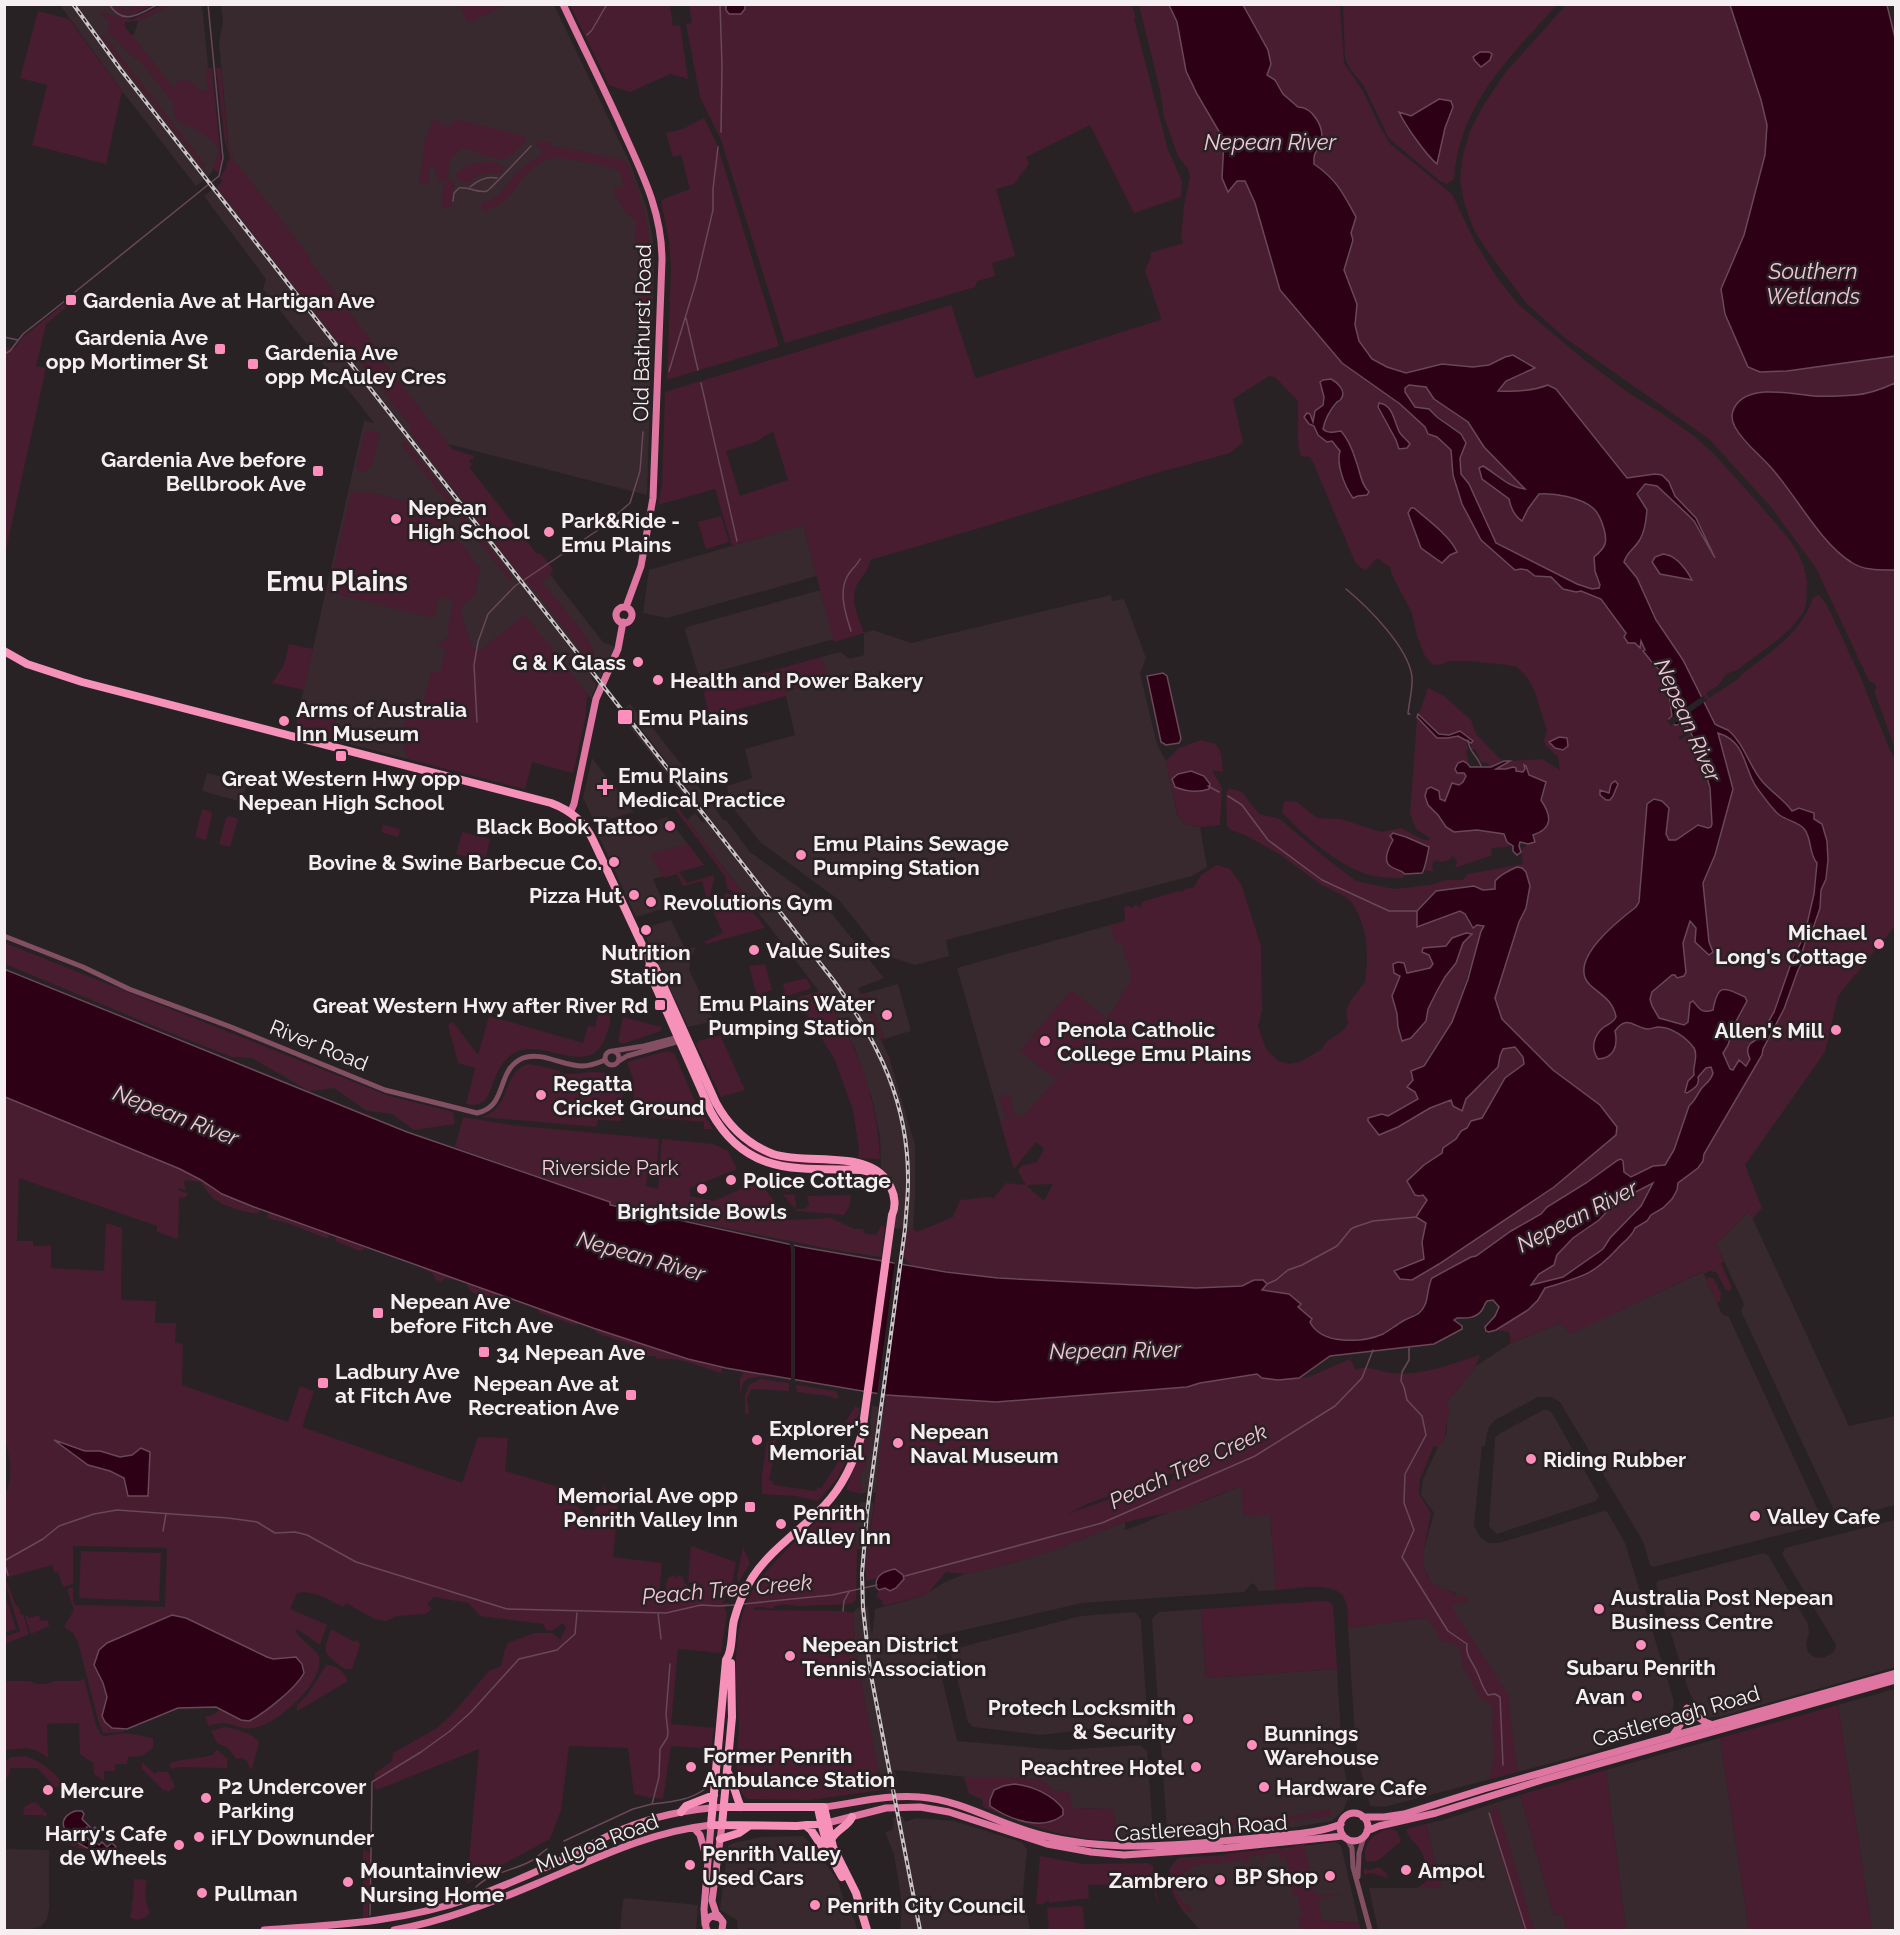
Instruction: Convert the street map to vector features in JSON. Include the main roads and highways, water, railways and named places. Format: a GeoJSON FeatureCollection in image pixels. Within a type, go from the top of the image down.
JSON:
{"type":"FeatureCollection","features":[{"type":"Feature","properties":{"kind":"highway"},"geometry":{"type":"LineString","coordinates":[[4,651],[27,664],[82,682],[551,803],[570,813],[584,824],[590,834],[650,962],[655,967],[681,1039],[727,1122],[757,1147],[787,1157],[854,1162],[871,1166],[883,1176],[891,1188],[894,1212],[864,1428],[856,1452],[836,1492],[817,1513],[770,1555],[753,1577],[737,1609],[729,1657],[726,1660],[711,1826]]}},
{"type":"Feature","properties":{"kind":"highway"},"geometry":{"type":"LineString","coordinates":[[4,659],[39,672],[82,682]]}},
{"type":"Feature","properties":{"kind":"highway"},"geometry":{"type":"LineString","coordinates":[[722,1825],[732,1704],[731,1660],[729,1657]]}},
{"type":"Feature","properties":{"kind":"highway"},"geometry":{"type":"LineString","coordinates":[[727,1771],[732,1778],[735,1794],[741,1807]]}},
{"type":"Feature","properties":{"kind":"highway"},"geometry":{"type":"LineString","coordinates":[[681,1812],[686,1806],[714,1795]]}},
{"type":"Feature","properties":{"kind":"highway","name":"Castlereagh Road"},"geometry":{"type":"LineString","coordinates":[[724,1807],[819,1807]]}},
{"type":"Feature","properties":{"kind":"highway"},"geometry":{"type":"LineString","coordinates":[[819,1807],[833,1861]]}},
{"type":"Feature","properties":{"kind":"highway"},"geometry":{"type":"LineString","coordinates":[[831,1840],[837,1830],[849,1823],[852,1816]]}},
{"type":"Feature","properties":{"kind":"highway"},"geometry":{"type":"LineString","coordinates":[[824,1823],[856,1893],[867,1930]]}},
{"type":"Feature","properties":{"kind":"highway","name":"Castlereagh Road"},"geometry":{"type":"LineString","coordinates":[[711,1826],[807,1826],[824,1823]]}},
{"type":"Feature","properties":{"kind":"highway"},"geometry":{"type":"LineString","coordinates":[[720,1839],[739,1833],[749,1825]]}},
{"type":"Feature","properties":{"kind":"highway"},"geometry":{"type":"LineString","coordinates":[[807,1826],[833,1861],[851,1894],[862,1930]]}},
{"type":"Feature","properties":{"kind":"main road","name":"Old Bathurst Road"},"geometry":{"type":"LineString","coordinates":[[563,4],[644,174],[661,238],[659,375],[653,498],[640,566],[626,607],[619,609],[617,613],[618,619],[623,622],[618,650],[596,699],[574,804],[570,813]]}},
{"type":"Feature","properties":{"kind":"main road","name":"Castlereagh Road"},"geometry":{"type":"LineString","coordinates":[[1363,1817],[1404,1814],[1495,1786],[1896,1673]]}},
{"type":"Feature","properties":{"kind":"main road","name":"Castlereagh Road"},"geometry":{"type":"LineString","coordinates":[[1365,1834],[1379,1826],[1426,1815],[1896,1680]]}},
{"type":"Feature","properties":{"kind":"main road"},"geometry":{"type":"LineString","coordinates":[[1672,1736],[1683,1721],[1687,1708],[1694,1712],[1700,1720],[1712,1724]]}},
{"type":"Feature","properties":{"kind":"main road","name":"Castlereagh Road"},"geometry":{"type":"LineString","coordinates":[[819,1807],[892,1797],[923,1797],[955,1803],[1044,1836],[1083,1844],[1112,1846],[1249,1839],[1322,1830],[1341,1824]]}},
{"type":"Feature","properties":{"kind":"main road","name":"Mulgoa Road"},"geometry":{"type":"LineString","coordinates":[[264,1930],[367,1923],[434,1909],[471,1898],[526,1876],[630,1826],[681,1812],[724,1807]]}},
{"type":"Feature","properties":{"kind":"main road","name":"Castlereagh Road"},"geometry":{"type":"LineString","coordinates":[[824,1823],[894,1807],[930,1808],[949,1812],[1026,1839],[1091,1852],[1124,1855],[1345,1837]]}},
{"type":"Feature","properties":{"kind":"main road"},"geometry":{"type":"LineString","coordinates":[[1357,1814],[1363,1817],[1366,1822],[1365,1834],[1356,1841],[1345,1837],[1341,1824],[1343,1819],[1357,1814]]}},
{"type":"Feature","properties":{"kind":"main road"},"geometry":{"type":"LineString","coordinates":[[722,1825],[712,1901],[713,1908],[723,1924],[722,1930]]}},
{"type":"Feature","properties":{"kind":"main road"},"geometry":{"type":"LineString","coordinates":[[705,1928],[704,1909],[711,1826]]}},
{"type":"Feature","properties":{"kind":"main road","name":"Mulgoa Road"},"geometry":{"type":"LineString","coordinates":[[394,1930],[434,1922],[488,1904],[635,1842],[672,1831],[711,1826]]}},
{"type":"Feature","properties":{"kind":"main road"},"geometry":{"type":"LineString","coordinates":[[693,1828],[700,1835],[708,1861]]}},
{"type":"Feature","properties":{"kind":"main road"},"geometry":{"type":"LineString","coordinates":[[705,1928],[707,1919],[712,1916],[720,1918]]}},
{"type":"Feature","properties":{"kind":"water"},"geometry":{"type":"Polygon","coordinates":[[[726,5],[745,5],[745,9],[741,14],[729,14],[726,5]]]}},
{"type":"Feature","properties":{"kind":"water","name":"Nepean River"},"geometry":{"type":"Polygon","coordinates":[[[1169,5],[1243,5],[1268,50],[1271,64],[1267,75],[1275,80],[1283,94],[1298,107],[1308,110],[1317,119],[1322,136],[1320,146],[1314,156],[1314,164],[1339,187],[1356,217],[1351,233],[1353,240],[1344,270],[1357,304],[1355,325],[1359,341],[1372,359],[1406,373],[1442,364],[1473,367],[1489,365],[1513,355],[1535,368],[1506,381],[1498,391],[1523,391],[1548,385],[1556,389],[1627,478],[1655,474],[1662,475],[1669,482],[1675,496],[1696,518],[1715,558],[1694,521],[1657,486],[1645,484],[1637,494],[1647,510],[1644,530],[1624,562],[1637,578],[1656,620],[1683,660],[1715,724],[1734,735],[1762,781],[1792,811],[1799,808],[1814,813],[1814,819],[1822,824],[1827,841],[1828,860],[1826,879],[1821,890],[1820,908],[1810,937],[1806,940],[1802,952],[1803,961],[1784,1009],[1762,1055],[1704,1154],[1703,1161],[1698,1168],[1678,1183],[1672,1199],[1663,1208],[1635,1228],[1608,1258],[1592,1271],[1545,1288],[1528,1310],[1496,1330],[1486,1331],[1485,1327],[1495,1316],[1499,1307],[1493,1300],[1487,1301],[1477,1315],[1454,1320],[1462,1326],[1462,1329],[1434,1344],[1330,1356],[1299,1378],[1278,1380],[1262,1378],[1257,1374],[1187,1387],[996,1402],[886,1395],[726,1368],[688,1359],[593,1328],[254,1207],[222,1194],[180,1169],[5,1097],[4,969],[407,1132],[610,1202],[610,1205],[802,1247],[946,1272],[998,1278],[1196,1288],[1242,1286],[1254,1280],[1263,1280],[1267,1284],[1262,1290],[1289,1294],[1301,1304],[1298,1307],[1312,1319],[1310,1322],[1315,1329],[1323,1335],[1343,1340],[1364,1339],[1383,1334],[1417,1314],[1425,1305],[1432,1278],[1476,1256],[1618,1160],[1623,1161],[1624,1172],[1631,1177],[1653,1166],[1665,1165],[1674,1150],[1689,1106],[1712,1076],[1711,1067],[1706,1068],[1698,1077],[1696,1086],[1687,1093],[1685,1092],[1688,1081],[1694,1075],[1696,1054],[1691,1044],[1678,1033],[1668,1029],[1643,1028],[1628,1022],[1615,1031],[1616,1041],[1612,1053],[1598,1059],[1594,1050],[1596,1038],[1601,1030],[1616,1017],[1609,1002],[1590,985],[1584,975],[1590,953],[1598,942],[1639,902],[1647,804],[1654,799],[1662,801],[1669,808],[1666,834],[1669,840],[1676,840],[1698,825],[1711,827],[1710,788],[1699,750],[1688,727],[1682,724],[1675,725],[1669,719],[1672,716],[1668,689],[1662,672],[1643,651],[1645,650],[1641,641],[1640,648],[1635,643],[1628,643],[1624,637],[1626,633],[1601,599],[1581,591],[1563,589],[1551,577],[1535,576],[1527,570],[1515,570],[1481,540],[1462,504],[1453,475],[1451,450],[1437,437],[1428,434],[1425,427],[1400,404],[1342,363],[1280,290],[1255,203],[1245,181],[1237,181],[1228,192],[1222,178],[1224,140],[1186,71],[1177,22],[1169,5]],[[1409,385],[1405,388],[1405,392],[1415,407],[1429,409],[1461,434],[1466,443],[1460,458],[1461,474],[1469,484],[1496,543],[1577,584],[1592,589],[1599,588],[1594,557],[1603,548],[1606,538],[1599,515],[1595,510],[1574,498],[1539,494],[1522,521],[1513,512],[1509,499],[1482,479],[1479,468],[1483,466],[1508,483],[1525,489],[1484,447],[1468,422],[1434,399],[1426,387],[1409,385]],[[1718,733],[1733,789],[1715,855],[1703,883],[1709,942],[1713,952],[1709,955],[1695,942],[1696,928],[1690,921],[1683,943],[1686,972],[1684,976],[1677,978],[1672,975],[1652,992],[1650,999],[1659,1018],[1684,1025],[1688,1022],[1690,1003],[1693,1001],[1701,1010],[1709,1011],[1713,1010],[1720,991],[1727,990],[1745,997],[1747,1001],[1723,1053],[1730,1069],[1733,1070],[1739,1060],[1746,1066],[1750,1059],[1748,1047],[1765,1036],[1767,1024],[1774,1012],[1794,955],[1804,937],[1814,894],[1817,863],[1805,830],[1774,810],[1752,780],[1739,749],[1727,737],[1718,733]],[[1653,1183],[1616,1202],[1599,1220],[1573,1238],[1557,1255],[1554,1265],[1539,1274],[1531,1285],[1563,1277],[1603,1249],[1610,1238],[1641,1206],[1653,1183]]]}},
{"type":"Feature","properties":{"kind":"water","name":"Southern Wetlands"},"geometry":{"type":"Polygon","coordinates":[[[1730,5],[1887,5],[1896,42],[1895,356],[1787,371],[1760,372],[1748,367],[1725,314],[1721,289],[1744,235],[1765,155],[1767,125],[1730,5]]]}},
{"type":"Feature","properties":{"kind":"water"},"geometry":{"type":"Polygon","coordinates":[[[1480,52],[1492,54],[1490,60],[1481,67],[1473,57],[1480,52]]]}},
{"type":"Feature","properties":{"kind":"water"},"geometry":{"type":"Polygon","coordinates":[[[1439,99],[1451,101],[1453,107],[1445,128],[1437,164],[1416,139],[1399,112],[1411,116],[1439,99]]]}},
{"type":"Feature","properties":{"kind":"water"},"geometry":{"type":"Polygon","coordinates":[[[1331,379],[1340,387],[1343,396],[1330,411],[1323,429],[1329,432],[1341,431],[1346,438],[1362,482],[1369,492],[1367,495],[1353,498],[1342,476],[1339,463],[1340,451],[1332,441],[1327,442],[1318,435],[1314,426],[1309,424],[1304,417],[1307,413],[1310,414],[1313,422],[1315,411],[1323,405],[1324,397],[1320,382],[1331,379]]]}},
{"type":"Feature","properties":{"kind":"water"},"geometry":{"type":"Polygon","coordinates":[[[1895,383],[1895,570],[1873,569],[1851,562],[1830,544],[1774,471],[1739,433],[1733,422],[1732,413],[1743,399],[1761,392],[1819,396],[1850,395],[1870,392],[1895,383]]]}},
{"type":"Feature","properties":{"kind":"water"},"geometry":{"type":"Polygon","coordinates":[[[1379,403],[1384,404],[1391,411],[1400,433],[1410,444],[1407,448],[1399,449],[1378,407],[1379,403]]]}},
{"type":"Feature","properties":{"kind":"water"},"geometry":{"type":"Polygon","coordinates":[[[1411,508],[1438,528],[1450,540],[1457,552],[1442,563],[1421,548],[1408,513],[1411,508]]]}},
{"type":"Feature","properties":{"kind":"water"},"geometry":{"type":"Polygon","coordinates":[[[1663,554],[1677,560],[1692,580],[1660,574],[1652,562],[1655,557],[1663,554]]]}},
{"type":"Feature","properties":{"kind":"water"},"geometry":{"type":"Polygon","coordinates":[[[1163,673],[1167,676],[1181,739],[1179,743],[1166,745],[1161,742],[1147,676],[1163,673]]]}},
{"type":"Feature","properties":{"kind":"water"},"geometry":{"type":"Polygon","coordinates":[[[1418,714],[1439,734],[1449,735],[1460,731],[1473,741],[1471,743],[1458,736],[1437,738],[1417,717],[1418,714]]]}},
{"type":"Feature","properties":{"kind":"water"},"geometry":{"type":"Polygon","coordinates":[[[1559,737],[1567,738],[1568,746],[1563,750],[1555,748],[1549,742],[1559,737]]]}},
{"type":"Feature","properties":{"kind":"water"},"geometry":{"type":"Polygon","coordinates":[[[1463,761],[1470,767],[1491,767],[1504,761],[1510,761],[1496,769],[1513,767],[1516,771],[1523,772],[1524,765],[1529,775],[1546,782],[1541,800],[1549,820],[1545,829],[1533,835],[1535,842],[1528,844],[1520,842],[1521,852],[1517,855],[1504,834],[1477,830],[1454,832],[1446,827],[1428,805],[1425,796],[1427,789],[1431,787],[1439,791],[1440,799],[1445,801],[1452,783],[1459,785],[1463,782],[1466,776],[1464,773],[1457,773],[1455,769],[1458,763],[1463,761]]]}},
{"type":"Feature","properties":{"kind":"water"},"geometry":{"type":"Polygon","coordinates":[[[1191,771],[1204,776],[1210,784],[1209,789],[1192,791],[1175,787],[1172,779],[1178,774],[1191,771]]]}},
{"type":"Feature","properties":{"kind":"water"},"geometry":{"type":"Polygon","coordinates":[[[1615,781],[1618,784],[1613,796],[1610,800],[1606,800],[1600,795],[1600,790],[1609,793],[1611,784],[1615,781]]]}},
{"type":"Feature","properties":{"kind":"water"},"geometry":{"type":"Polygon","coordinates":[[[1393,833],[1429,847],[1422,873],[1405,874],[1388,863],[1387,853],[1393,840],[1390,836],[1393,833]]]}},
{"type":"Feature","properties":{"kind":"water"},"geometry":{"type":"Polygon","coordinates":[[[1517,867],[1526,872],[1530,886],[1526,908],[1519,922],[1495,998],[1502,1019],[1553,1070],[1600,1105],[1617,1127],[1616,1135],[1554,1187],[1439,1264],[1412,1280],[1400,1279],[1394,1271],[1424,1259],[1422,1242],[1426,1223],[1416,1217],[1427,1200],[1423,1195],[1415,1195],[1407,1181],[1424,1165],[1442,1153],[1443,1148],[1456,1139],[1471,1121],[1482,1118],[1505,1078],[1524,1064],[1523,1057],[1515,1047],[1503,1049],[1498,1067],[1466,1099],[1462,1111],[1453,1106],[1451,1100],[1430,1108],[1398,1127],[1379,1135],[1368,1121],[1368,1118],[1382,1114],[1388,1116],[1418,1099],[1415,1092],[1407,1087],[1413,1080],[1411,1071],[1424,1066],[1452,1022],[1484,926],[1477,925],[1473,928],[1465,914],[1460,911],[1417,927],[1417,911],[1436,891],[1474,886],[1483,890],[1495,889],[1497,879],[1517,867]]]}},
{"type":"Feature","properties":{"kind":"water"},"geometry":{"type":"Polygon","coordinates":[[[1466,933],[1472,934],[1463,943],[1456,963],[1437,991],[1428,1009],[1426,1021],[1411,1038],[1402,1041],[1392,996],[1400,976],[1394,973],[1393,964],[1404,963],[1407,973],[1430,968],[1433,964],[1429,955],[1422,952],[1423,948],[1446,946],[1452,938],[1466,933]]]}},
{"type":"Feature","properties":{"kind":"water"},"geometry":{"type":"Polygon","coordinates":[[[54,1440],[85,1451],[100,1451],[120,1457],[132,1455],[141,1448],[150,1452],[148,1496],[128,1496],[124,1478],[110,1471],[88,1465],[54,1440]]]}},
{"type":"Feature","properties":{"kind":"water"},"geometry":{"type":"Polygon","coordinates":[[[895,1569],[903,1575],[904,1579],[890,1591],[885,1588],[879,1590],[876,1587],[877,1579],[884,1572],[895,1569]]]}},
{"type":"Feature","properties":{"kind":"water"},"geometry":{"type":"Polygon","coordinates":[[[172,1615],[186,1618],[267,1657],[273,1659],[296,1657],[302,1664],[304,1673],[280,1700],[249,1721],[241,1720],[216,1707],[178,1708],[127,1729],[112,1728],[102,1716],[107,1697],[94,1665],[99,1650],[107,1643],[172,1615]]]}},
{"type":"Feature","properties":{"kind":"water"},"geometry":{"type":"Polygon","coordinates":[[[1014,1784],[1048,1795],[1063,1809],[1063,1815],[1045,1823],[1026,1822],[990,1806],[994,1790],[1014,1784]]]}},
{"type":"Feature","properties":{"kind":"water"},"geometry":{"type":"Polygon","coordinates":[[[75,1811],[82,1811],[84,1814],[82,1819],[92,1829],[96,1827],[92,1831],[94,1834],[87,1827],[82,1832],[90,1841],[96,1835],[94,1840],[99,1845],[102,1842],[107,1847],[112,1843],[116,1847],[111,1851],[93,1850],[72,1838],[64,1827],[64,1821],[75,1811]]]}},
{"type":"Feature","properties":{"kind":"waterway"},"geometry":{"type":"LineString","coordinates":[[109,4],[114,11],[126,17],[158,4]]}},
{"type":"Feature","properties":{"kind":"waterway"},"geometry":{"type":"LineString","coordinates":[[75,292],[219,176],[223,158],[208,4]]}},
{"type":"Feature","properties":{"kind":"waterway"},"geometry":{"type":"LineString","coordinates":[[587,35],[607,4]]}},
{"type":"Feature","properties":{"kind":"waterway"},"geometry":{"type":"LineString","coordinates":[[720,4],[721,132]]}},
{"type":"Feature","properties":{"kind":"waterway"},"geometry":{"type":"LineString","coordinates":[[453,201],[454,193],[459,188],[487,191],[531,146]]}},
{"type":"Feature","properties":{"kind":"waterway"},"geometry":{"type":"LineString","coordinates":[[669,371],[696,282],[713,210],[718,147]]}},
{"type":"Feature","properties":{"kind":"waterway"},"geometry":{"type":"LineString","coordinates":[[470,187],[482,179],[497,178]]}},
{"type":"Feature","properties":{"kind":"waterway"},"geometry":{"type":"LineString","coordinates":[[4,354],[10,351],[23,334],[66,300]]}},
{"type":"Feature","properties":{"kind":"waterway"},"geometry":{"type":"LineString","coordinates":[[686,318],[698,370]]}},
{"type":"Feature","properties":{"kind":"waterway"},"geometry":{"type":"LineString","coordinates":[[4,337],[18,340]]}},
{"type":"Feature","properties":{"kind":"waterway"},"geometry":{"type":"LineString","coordinates":[[701,383],[737,541]]}},
{"type":"Feature","properties":{"kind":"waterway"},"geometry":{"type":"LineString","coordinates":[[477,722],[474,665],[478,642],[488,614],[515,586],[601,528],[630,503],[640,471],[643,432]]}},
{"type":"Feature","properties":{"kind":"waterway"},"geometry":{"type":"LineString","coordinates":[[851,631],[843,592],[847,576],[860,559]]}},
{"type":"Feature","properties":{"kind":"waterway"},"geometry":{"type":"LineString","coordinates":[[1346,589],[1376,617],[1404,654],[1412,677],[1408,714],[1410,714]]}},
{"type":"Feature","properties":{"kind":"waterway"},"geometry":{"type":"LineString","coordinates":[[1468,740],[1481,766]]}},
{"type":"Feature","properties":{"kind":"waterway"},"geometry":{"type":"LineString","coordinates":[[1208,786],[1219,792]]}},
{"type":"Feature","properties":{"kind":"waterway"},"geometry":{"type":"LineString","coordinates":[[1228,796],[1242,805],[1268,840],[1322,880],[1389,911],[1417,911]]}},
{"type":"Feature","properties":{"kind":"waterway"},"geometry":{"type":"LineString","coordinates":[[1267,1284],[1288,1270],[1337,1246],[1355,1227],[1373,1221],[1416,1217]]}},
{"type":"Feature","properties":{"kind":"waterway"},"geometry":{"type":"LineString","coordinates":[[1409,1348],[1409,1360],[1402,1372],[1401,1381],[1407,1400],[1422,1416],[1426,1435],[1405,1474],[1404,1503],[1414,1530],[1402,1557],[1448,1631],[1467,1644],[1468,1655],[1488,1695],[1495,1694],[1500,1697],[1503,1765]]}},
{"type":"Feature","properties":{"kind":"waterway","name":"Peach Tree Creek"},"geometry":{"type":"LineString","coordinates":[[905,1576],[1102,1523],[1255,1456],[1335,1406],[1362,1378],[1373,1350]]}},
{"type":"Feature","properties":{"kind":"waterway","name":"Peach Tree Creek"},"geometry":{"type":"LineString","coordinates":[[4,1561],[43,1539],[59,1526],[94,1514],[117,1510],[257,1522],[275,1533],[295,1532],[307,1535],[356,1562],[507,1609],[666,1613],[701,1605],[735,1605]]}},
{"type":"Feature","properties":{"kind":"waterway"},"geometry":{"type":"LineString","coordinates":[[163,1531],[166,1514]]}},
{"type":"Feature","properties":{"kind":"waterway"},"geometry":{"type":"LineString","coordinates":[[4,1562],[8,1575]]}},
{"type":"Feature","properties":{"kind":"waterway","name":"Peach Tree Creek"},"geometry":{"type":"LineString","coordinates":[[743,1604],[832,1595],[877,1585]]}},
{"type":"Feature","properties":{"kind":"waterway"},"geometry":{"type":"LineString","coordinates":[[843,1611],[844,1601],[849,1592]]}},
{"type":"Feature","properties":{"kind":"waterway"},"geometry":{"type":"LineString","coordinates":[[370,1915],[372,1782],[450,1731],[471,1712],[519,1659],[557,1650],[575,1634],[577,1613]]}},
{"type":"Feature","properties":{"kind":"waterway"},"geometry":{"type":"LineString","coordinates":[[658,1613],[661,1639]]}},
{"type":"Feature","properties":{"kind":"waterway"},"geometry":{"type":"LineString","coordinates":[[564,1841],[633,1809],[652,1804],[659,1777],[660,1749],[668,1733],[666,1714],[670,1664]]}},
{"type":"Feature","properties":{"kind":"waterway"},"geometry":{"type":"LineString","coordinates":[[653,1804],[688,1798],[706,1788]]}},
{"type":"Feature","properties":{"kind":"waterway"},"geometry":{"type":"LineString","coordinates":[[1489,1813],[1526,1930]]}},
{"type":"Feature","properties":{"kind":"waterway"},"geometry":{"type":"LineString","coordinates":[[476,1887],[488,1878],[531,1861],[547,1849]]}},
{"type":"Feature","properties":{"kind":"railway"},"geometry":{"type":"LineString","coordinates":[[73,4],[121,70],[834,981],[865,1028],[888,1076],[903,1126],[907,1154],[908,1194],[867,1513],[862,1574],[863,1608],[870,1670],[920,1930]]}},
{"type":"Feature","properties":{"kind":"place","name":"Gardenia Ave at Hartigan Ave"},"geometry":{"type":"Point","coordinates":[71,300]}},
{"type":"Feature","properties":{"kind":"place","name":"Gardenia Ave opp Mortimer St"},"geometry":{"type":"Point","coordinates":[220,349]}},
{"type":"Feature","properties":{"kind":"place","name":"Gardenia Ave opp McAuley Cres"},"geometry":{"type":"Point","coordinates":[253,364]}},
{"type":"Feature","properties":{"kind":"place","name":"Gardenia Ave before Bellbrook Ave"},"geometry":{"type":"Point","coordinates":[318,471]}},
{"type":"Feature","properties":{"kind":"place","name":"Nepean High School"},"geometry":{"type":"Point","coordinates":[396,519]}},
{"type":"Feature","properties":{"kind":"place","name":"Park&Ride - Emu Plains"},"geometry":{"type":"Point","coordinates":[549,532]}},
{"type":"Feature","properties":{"kind":"place","name":"G & K Glass"},"geometry":{"type":"Point","coordinates":[638,662]}},
{"type":"Feature","properties":{"kind":"place","name":"Health and Power Bakery"},"geometry":{"type":"Point","coordinates":[658,680]}},
{"type":"Feature","properties":{"kind":"place","name":"Emu Plains"},"geometry":{"type":"Point","coordinates":[625,717]}},
{"type":"Feature","properties":{"kind":"place","name":"Arms of Australia Inn Museum"},"geometry":{"type":"Point","coordinates":[284,721]}},
{"type":"Feature","properties":{"kind":"place","name":"Great Western Hwy opp Nepean High School"},"geometry":{"type":"Point","coordinates":[341,756]}},
{"type":"Feature","properties":{"kind":"place","name":"Emu Plains Medical Practice"},"geometry":{"type":"Point","coordinates":[605,787]}},
{"type":"Feature","properties":{"kind":"place","name":"Black Book Tattoo"},"geometry":{"type":"Point","coordinates":[670,826]}},
{"type":"Feature","properties":{"kind":"place","name":"Emu Plains Sewage Pumping Station"},"geometry":{"type":"Point","coordinates":[801,855]}},
{"type":"Feature","properties":{"kind":"place","name":"Bovine & Swine Barbecue Co."},"geometry":{"type":"Point","coordinates":[614,862]}},
{"type":"Feature","properties":{"kind":"place","name":"Pizza Hut"},"geometry":{"type":"Point","coordinates":[634,895]}},
{"type":"Feature","properties":{"kind":"place","name":"Revolutions Gym"},"geometry":{"type":"Point","coordinates":[651,902]}},
{"type":"Feature","properties":{"kind":"place","name":"Nutrition Station"},"geometry":{"type":"Point","coordinates":[646,930]}},
{"type":"Feature","properties":{"kind":"place","name":"Michael Long's Cottage"},"geometry":{"type":"Point","coordinates":[1879,944]}},
{"type":"Feature","properties":{"kind":"place","name":"Value Suites"},"geometry":{"type":"Point","coordinates":[754,950]}},
{"type":"Feature","properties":{"kind":"place","name":"Great Western Hwy after River Rd"},"geometry":{"type":"Point","coordinates":[660,1005]}},
{"type":"Feature","properties":{"kind":"place","name":"Emu Plains Water Pumping Station"},"geometry":{"type":"Point","coordinates":[887,1015]}},
{"type":"Feature","properties":{"kind":"place","name":"Allen's Mill"},"geometry":{"type":"Point","coordinates":[1836,1030]}},
{"type":"Feature","properties":{"kind":"place","name":"Penola Catholic College Emu Plains"},"geometry":{"type":"Point","coordinates":[1045,1041]}},
{"type":"Feature","properties":{"kind":"place","name":"Regatta Cricket Ground"},"geometry":{"type":"Point","coordinates":[541,1095]}},
{"type":"Feature","properties":{"kind":"place","name":"Police Cottage"},"geometry":{"type":"Point","coordinates":[731,1180]}},
{"type":"Feature","properties":{"kind":"place","name":"Brightside Bowls"},"geometry":{"type":"Point","coordinates":[702,1189]}},
{"type":"Feature","properties":{"kind":"place","name":"Nepean Ave before Fitch Ave"},"geometry":{"type":"Point","coordinates":[378,1313]}},
{"type":"Feature","properties":{"kind":"place","name":"34 Nepean Ave"},"geometry":{"type":"Point","coordinates":[484,1352]}},
{"type":"Feature","properties":{"kind":"place","name":"Ladbury Ave at Fitch Ave"},"geometry":{"type":"Point","coordinates":[323,1383]}},
{"type":"Feature","properties":{"kind":"place","name":"Nepean Ave at Recreation Ave"},"geometry":{"type":"Point","coordinates":[631,1395]}},
{"type":"Feature","properties":{"kind":"place","name":"Explorer's Memorial"},"geometry":{"type":"Point","coordinates":[757,1440]}},
{"type":"Feature","properties":{"kind":"place","name":"Nepean Naval Museum"},"geometry":{"type":"Point","coordinates":[898,1443]}},
{"type":"Feature","properties":{"kind":"place","name":"Riding Rubber"},"geometry":{"type":"Point","coordinates":[1531,1459]}},
{"type":"Feature","properties":{"kind":"place","name":"Memorial Ave opp Penrith Valley Inn"},"geometry":{"type":"Point","coordinates":[750,1507]}},
{"type":"Feature","properties":{"kind":"place","name":"Valley Cafe"},"geometry":{"type":"Point","coordinates":[1755,1516]}},
{"type":"Feature","properties":{"kind":"place","name":"Penrith Valley Inn"},"geometry":{"type":"Point","coordinates":[781,1524]}},
{"type":"Feature","properties":{"kind":"place","name":"Australia Post Nepean Business Centre"},"geometry":{"type":"Point","coordinates":[1599,1609]}},
{"type":"Feature","properties":{"kind":"place","name":"Subaru Penrith"},"geometry":{"type":"Point","coordinates":[1641,1645]}},
{"type":"Feature","properties":{"kind":"place","name":"Nepean District Tennis Association"},"geometry":{"type":"Point","coordinates":[790,1656]}},
{"type":"Feature","properties":{"kind":"place","name":"Avan"},"geometry":{"type":"Point","coordinates":[1637,1696]}},
{"type":"Feature","properties":{"kind":"place","name":"Protech Locksmith & Security"},"geometry":{"type":"Point","coordinates":[1188,1719]}},
{"type":"Feature","properties":{"kind":"place","name":"Bunnings Warehouse"},"geometry":{"type":"Point","coordinates":[1252,1745]}},
{"type":"Feature","properties":{"kind":"place","name":"Former Penrith Ambulance Station"},"geometry":{"type":"Point","coordinates":[691,1767]}},
{"type":"Feature","properties":{"kind":"place","name":"Peachtree Hotel"},"geometry":{"type":"Point","coordinates":[1196,1767]}},
{"type":"Feature","properties":{"kind":"place","name":"Hardware Cafe"},"geometry":{"type":"Point","coordinates":[1264,1787]}},
{"type":"Feature","properties":{"kind":"place","name":"Mercure"},"geometry":{"type":"Point","coordinates":[48,1790]}},
{"type":"Feature","properties":{"kind":"place","name":"P2 Undercover Parking"},"geometry":{"type":"Point","coordinates":[206,1798]}},
{"type":"Feature","properties":{"kind":"place","name":"iFLY Downunder"},"geometry":{"type":"Point","coordinates":[199,1837]}},
{"type":"Feature","properties":{"kind":"place","name":"Harry's Cafe de Wheels"},"geometry":{"type":"Point","coordinates":[179,1845]}},
{"type":"Feature","properties":{"kind":"place","name":"Penrith Valley Used Cars"},"geometry":{"type":"Point","coordinates":[690,1865]}},
{"type":"Feature","properties":{"kind":"place","name":"Ampol"},"geometry":{"type":"Point","coordinates":[1406,1870]}},
{"type":"Feature","properties":{"kind":"place","name":"BP Shop"},"geometry":{"type":"Point","coordinates":[1330,1876]}},
{"type":"Feature","properties":{"kind":"place","name":"Zambrero"},"geometry":{"type":"Point","coordinates":[1220,1880]}},
{"type":"Feature","properties":{"kind":"place","name":"Mountainview Nursing Home"},"geometry":{"type":"Point","coordinates":[348,1882]}},
{"type":"Feature","properties":{"kind":"place","name":"Pullman"},"geometry":{"type":"Point","coordinates":[202,1893]}},
{"type":"Feature","properties":{"kind":"place","name":"Penrith City Council"},"geometry":{"type":"Point","coordinates":[815,1905]}},
{"type":"Feature","properties":{"kind":"district","name":"Emu Plains"},"geometry":{"type":"Point","coordinates":[337,581]}},
{"type":"Feature","properties":{"kind":"park label","name":"Riverside Park"},"geometry":{"type":"Point","coordinates":[610,1167]}}]}
